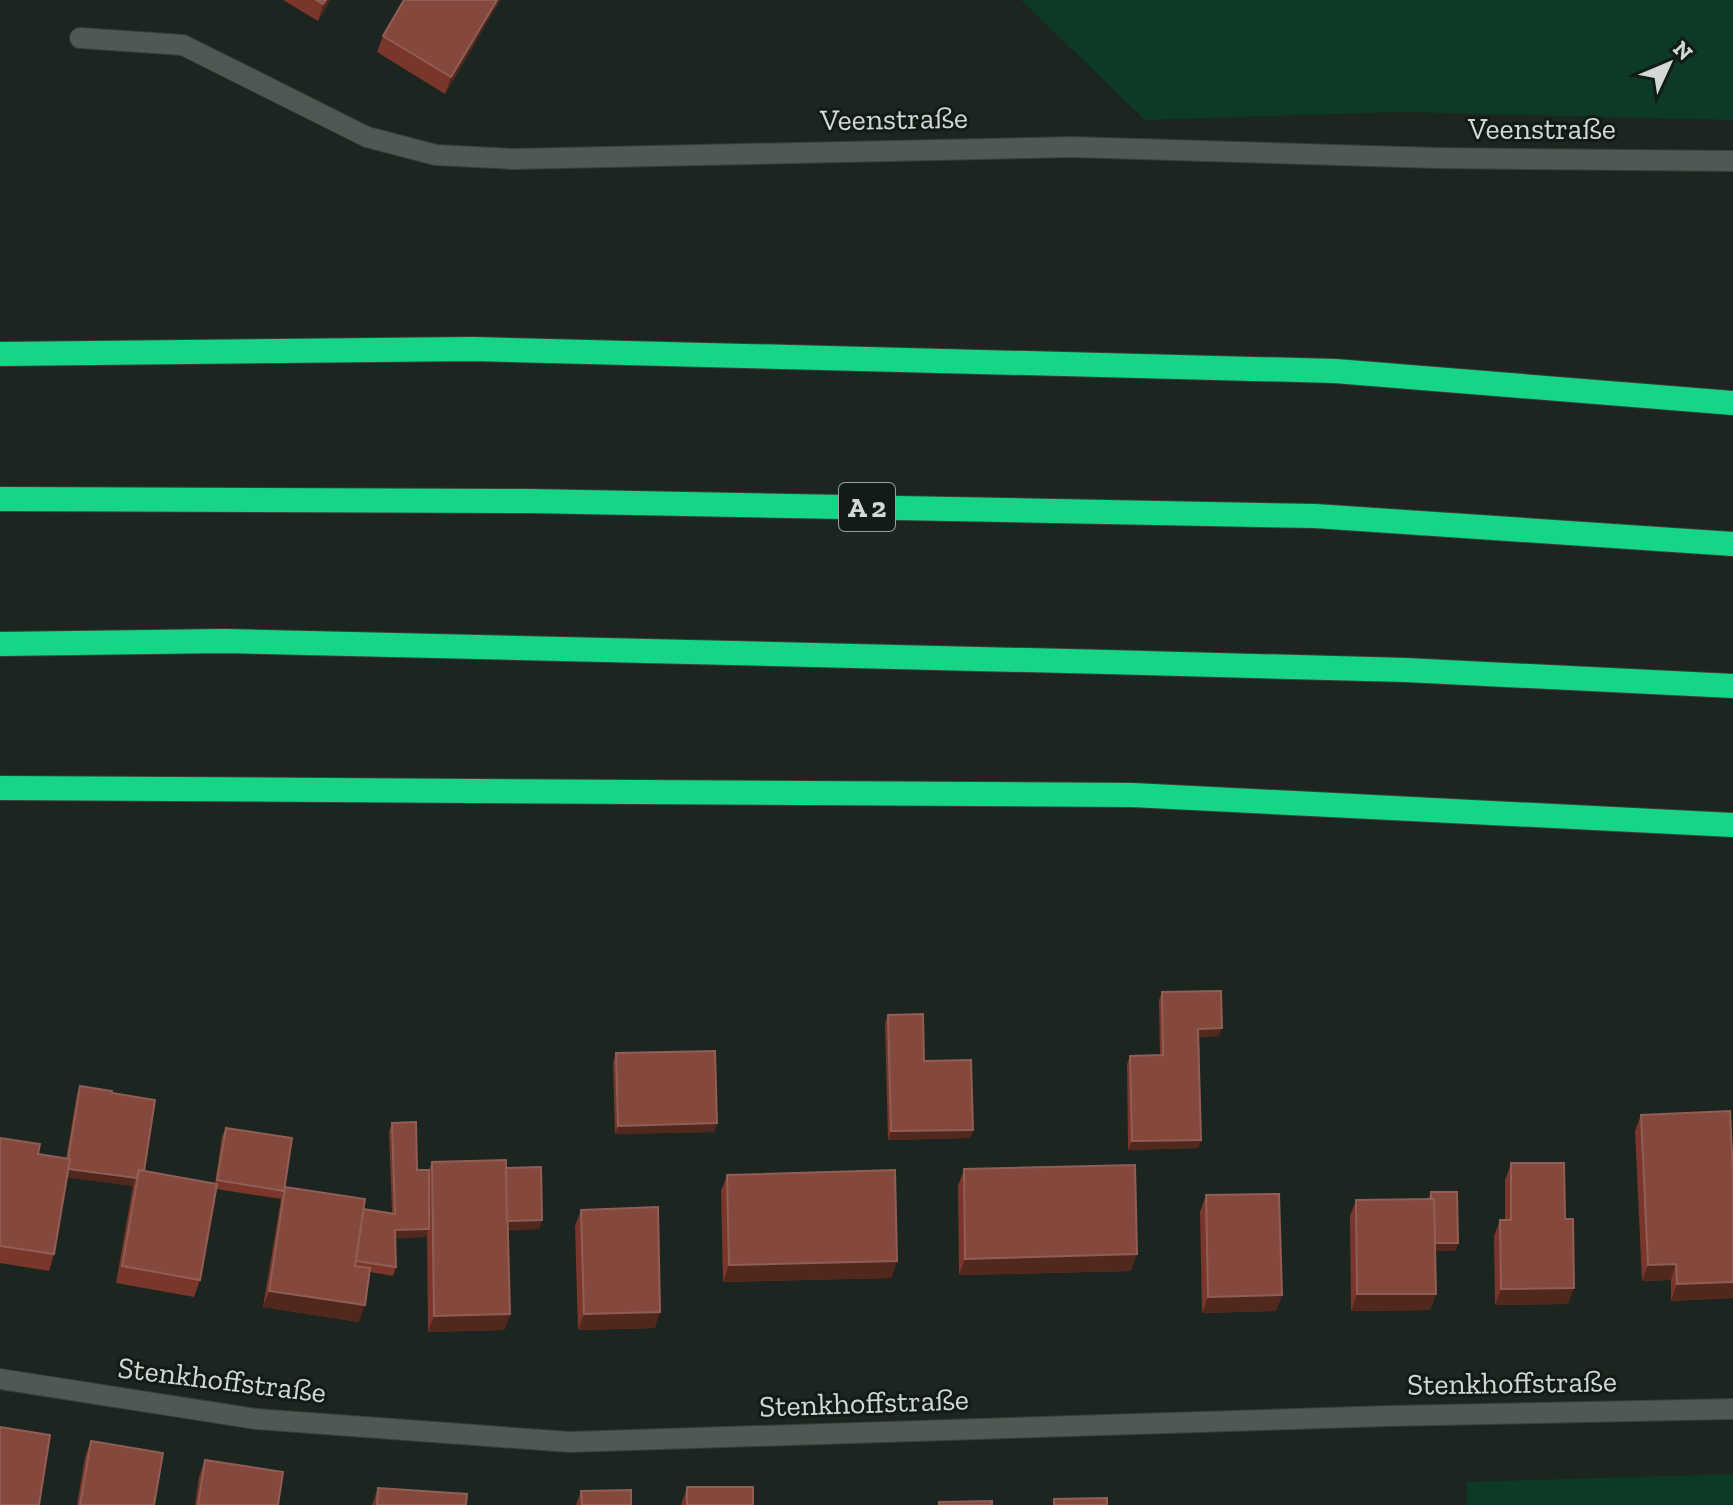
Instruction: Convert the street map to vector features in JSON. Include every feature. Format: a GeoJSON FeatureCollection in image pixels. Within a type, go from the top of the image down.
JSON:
{"type":"FeatureCollection","features":[{"type":"Feature","properties":{"kind":"highway"},"geometry":{"type":"LineString","coordinates":[[0,354],[473,349],[1335,371],[1733,403]]}},
{"type":"Feature","properties":{"kind":"highway","name":"A 2"},"geometry":{"type":"LineString","coordinates":[[0,499],[528,501],[1315,516],[1733,544]]}},
{"type":"Feature","properties":{"kind":"highway"},"geometry":{"type":"LineString","coordinates":[[0,644],[225,641],[1075,661],[1405,670],[1733,686]]}},
{"type":"Feature","properties":{"kind":"highway"},"geometry":{"type":"LineString","coordinates":[[0,788],[1132,795],[1733,825]]}},
{"type":"Feature","properties":{"kind":"street","name":"Veenstraße"},"geometry":{"type":"LineString","coordinates":[[80,38],[183,45],[367,137],[436,155],[514,159],[1072,147],[1437,158],[1733,161]]}},
{"type":"Feature","properties":{"kind":"street","name":"Stenkhoffstraße"},"geometry":{"type":"LineString","coordinates":[[0,1379],[256,1419],[570,1442],[1388,1416],[1733,1409]]}},
{"type":"Feature","properties":{"kind":"green space"},"geometry":{"type":"Polygon","coordinates":[[[1021,0],[1733,0],[1733,120],[1402,112],[1145,120],[1021,0]]]}},
{"type":"Feature","properties":{"kind":"green space"},"geometry":{"type":"Polygon","coordinates":[[[1733,1474],[1733,1505],[1467,1505],[1467,1482],[1733,1474]]]}},
{"type":"Feature","properties":{"kind":"building"},"geometry":{"type":"Polygon","coordinates":[[[404,0],[497,0],[451,77],[383,36],[404,0]]]}},
{"type":"Feature","properties":{"kind":"building"},"geometry":{"type":"Polygon","coordinates":[[[1221,991],[1222,1028],[1198,1029],[1201,1140],[1132,1141],[1130,1056],[1163,1055],[1162,992],[1221,991]]]}},
{"type":"Feature","properties":{"kind":"building"},"geometry":{"type":"Polygon","coordinates":[[[923,1014],[924,1061],[971,1060],[973,1130],[891,1131],[888,1015],[923,1014]]]}},
{"type":"Feature","properties":{"kind":"building"},"geometry":{"type":"Polygon","coordinates":[[[715,1051],[717,1123],[618,1126],[616,1053],[715,1051]]]}},
{"type":"Feature","properties":{"kind":"building"},"geometry":{"type":"Polygon","coordinates":[[[80,1086],[155,1100],[144,1171],[139,1170],[136,1178],[68,1169],[80,1086]]]}},
{"type":"Feature","properties":{"kind":"building"},"geometry":{"type":"Polygon","coordinates":[[[1730,1111],[1733,1282],[1677,1284],[1676,1264],[1648,1265],[1641,1115],[1730,1111]]]}},
{"type":"Feature","properties":{"kind":"building"},"geometry":{"type":"Polygon","coordinates":[[[416,1122],[417,1170],[429,1170],[429,1229],[395,1230],[396,1267],[356,1261],[363,1209],[395,1214],[392,1123],[416,1122]]]}},
{"type":"Feature","properties":{"kind":"building"},"geometry":{"type":"Polygon","coordinates":[[[226,1128],[292,1138],[284,1191],[217,1180],[226,1128]]]}},
{"type":"Feature","properties":{"kind":"building"},"geometry":{"type":"Polygon","coordinates":[[[0,1138],[40,1144],[38,1154],[70,1159],[54,1254],[0,1246],[0,1138]]]}},
{"type":"Feature","properties":{"kind":"building"},"geometry":{"type":"Polygon","coordinates":[[[506,1160],[510,1314],[434,1316],[432,1162],[506,1160]]]}},
{"type":"Feature","properties":{"kind":"building"},"geometry":{"type":"Polygon","coordinates":[[[1511,1163],[1564,1163],[1565,1219],[1573,1219],[1574,1288],[1501,1289],[1500,1220],[1511,1220],[1511,1163]]]}},
{"type":"Feature","properties":{"kind":"building"},"geometry":{"type":"Polygon","coordinates":[[[1135,1165],[1137,1254],[965,1259],[964,1169],[1135,1165]]]}},
{"type":"Feature","properties":{"kind":"building"},"geometry":{"type":"Polygon","coordinates":[[[541,1167],[542,1220],[507,1221],[506,1168],[541,1167]]]}},
{"type":"Feature","properties":{"kind":"building"},"geometry":{"type":"Polygon","coordinates":[[[139,1170],[217,1184],[200,1280],[122,1266],[139,1170]]]}},
{"type":"Feature","properties":{"kind":"building"},"geometry":{"type":"Polygon","coordinates":[[[895,1170],[897,1261],[729,1265],[727,1175],[895,1170]]]}},
{"type":"Feature","properties":{"kind":"building"},"geometry":{"type":"Polygon","coordinates":[[[285,1187],[365,1199],[355,1266],[370,1268],[365,1305],[269,1291],[285,1187]]]}},
{"type":"Feature","properties":{"kind":"building"},"geometry":{"type":"Polygon","coordinates":[[[1431,1192],[1457,1192],[1458,1243],[1435,1243],[1434,1199],[1431,1199],[1431,1192]]]}},
{"type":"Feature","properties":{"kind":"building"},"geometry":{"type":"Polygon","coordinates":[[[1279,1194],[1282,1295],[1208,1297],[1206,1195],[1279,1194]]]}},
{"type":"Feature","properties":{"kind":"building"},"geometry":{"type":"Polygon","coordinates":[[[1434,1199],[1436,1294],[1357,1294],[1356,1200],[1434,1199]]]}},
{"type":"Feature","properties":{"kind":"building"},"geometry":{"type":"Polygon","coordinates":[[[658,1207],[660,1312],[584,1314],[581,1210],[658,1207]]]}},
{"type":"Feature","properties":{"kind":"building"},"geometry":{"type":"Polygon","coordinates":[[[0,1427],[50,1435],[39,1505],[0,1505],[0,1427]]]}},
{"type":"Feature","properties":{"kind":"building"},"geometry":{"type":"Polygon","coordinates":[[[91,1441],[163,1453],[154,1505],[80,1505],[91,1441]]]}},
{"type":"Feature","properties":{"kind":"building"},"geometry":{"type":"Polygon","coordinates":[[[205,1460],[283,1472],[278,1505],[198,1505],[205,1460]]]}},
{"type":"Feature","properties":{"kind":"building"},"geometry":{"type":"Polygon","coordinates":[[[687,1487],[753,1487],[753,1505],[687,1505],[687,1487]]]}},
{"type":"Feature","properties":{"kind":"building"},"geometry":{"type":"Polygon","coordinates":[[[378,1488],[467,1494],[466,1505],[377,1505],[378,1488]]]}},
{"type":"Feature","properties":{"kind":"building"},"geometry":{"type":"Polygon","coordinates":[[[631,1490],[631,1505],[582,1505],[581,1491],[631,1490]]]}},
{"type":"Feature","properties":{"kind":"building"},"geometry":{"type":"Polygon","coordinates":[[[1107,1498],[1107,1505],[1054,1505],[1054,1499],[1107,1498]]]}},
{"type":"Feature","properties":{"kind":"building"},"geometry":{"type":"Polygon","coordinates":[[[992,1501],[992,1505],[939,1505],[939,1502],[992,1501]]]}}]}
